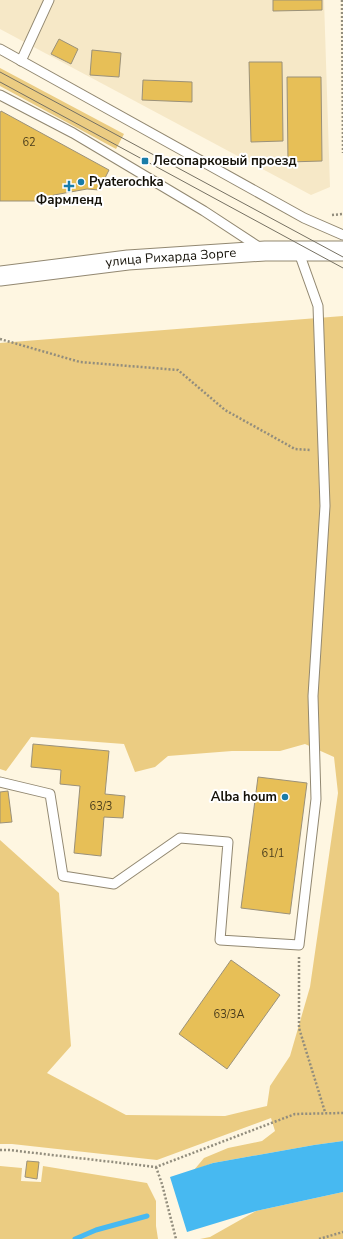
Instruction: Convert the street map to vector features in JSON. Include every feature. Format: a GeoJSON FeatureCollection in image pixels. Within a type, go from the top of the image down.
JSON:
{"type":"FeatureCollection","features":[{"type":"Feature","properties":{"kind":"street","name":"улица Рихарда Зорге"},"geometry":{"type":"LineString","coordinates":[[0,276],[128,260],[265,251],[343,251]]}},
{"type":"Feature","properties":{"kind":"lane"},"geometry":{"type":"LineString","coordinates":[[21,61],[49,0]]}},
{"type":"Feature","properties":{"kind":"lane"},"geometry":{"type":"LineString","coordinates":[[0,49],[304,218],[343,235]]}},
{"type":"Feature","properties":{"kind":"lane"},"geometry":{"type":"LineString","coordinates":[[0,95],[73,133],[204,211],[265,251]]}},
{"type":"Feature","properties":{"kind":"lane"},"geometry":{"type":"LineString","coordinates":[[0,782],[50,794],[63,876],[114,884],[180,838],[228,842],[220,940],[299,945],[316,798],[313,696],[325,506],[318,306],[298,250]]}},
{"type":"Feature","properties":{"kind":"path"},"geometry":{"type":"LineString","coordinates":[[342,0],[343,153]]}},
{"type":"Feature","properties":{"kind":"path"},"geometry":{"type":"LineString","coordinates":[[0,339],[80,362],[178,370],[225,410],[295,449],[322,451]]}},
{"type":"Feature","properties":{"kind":"path"},"geometry":{"type":"LineString","coordinates":[[299,945],[300,1028],[325,1113]]}},
{"type":"Feature","properties":{"kind":"path"},"geometry":{"type":"LineString","coordinates":[[0,1150],[132,1163],[156,1167],[295,1114],[343,1113]]}},
{"type":"Feature","properties":{"kind":"path"},"geometry":{"type":"LineString","coordinates":[[156,1167],[162,1184],[176,1239]]}},
{"type":"Feature","properties":{"kind":"path"},"geometry":{"type":"LineString","coordinates":[[320,1239],[343,1232]]}},
{"type":"Feature","properties":{"kind":"shaded area"},"geometry":{"type":"Polygon","coordinates":[[[0,0],[324,0],[330,187],[311,195],[0,29],[0,0]]]}},
{"type":"Feature","properties":{"kind":"shaded area"},"geometry":{"type":"Polygon","coordinates":[[[0,68],[124,134],[116,149],[0,86],[0,68]]]}},
{"type":"Feature","properties":{"kind":"shaded area"},"geometry":{"type":"Polygon","coordinates":[[[343,316],[343,1141],[213,1163],[194,1170],[204,1158],[228,1148],[262,1141],[275,1131],[271,1118],[157,1160],[12,1144],[0,1144],[0,840],[59,893],[71,1046],[47,1073],[126,1115],[225,1116],[267,1106],[270,1086],[290,1056],[310,987],[338,793],[334,757],[305,744],[280,751],[232,751],[168,756],[155,767],[135,772],[124,744],[31,737],[6,771],[0,769],[0,343],[343,316]]]}},
{"type":"Feature","properties":{"kind":"shaded area"},"geometry":{"type":"Polygon","coordinates":[[[0,1166],[22,1168],[21,1181],[41,1182],[43,1166],[147,1183],[156,1201],[156,1226],[158,1239],[0,1239],[0,1166]]]}},
{"type":"Feature","properties":{"kind":"shaded area"},"geometry":{"type":"Polygon","coordinates":[[[343,1192],[343,1239],[200,1239],[210,1237],[256,1211],[343,1192]]]}},
{"type":"Feature","properties":{"kind":"water"},"geometry":{"type":"Polygon","coordinates":[[[343,1141],[343,1192],[256,1211],[187,1232],[170,1177],[213,1163],[343,1141]]]}},
{"type":"Feature","properties":{"kind":"building"},"geometry":{"type":"Polygon","coordinates":[[[273,0],[322,0],[322,10],[273,11],[273,0]]]}},
{"type":"Feature","properties":{"kind":"building"},"geometry":{"type":"Polygon","coordinates":[[[59,39],[78,49],[71,64],[51,54],[59,39]]]}},
{"type":"Feature","properties":{"kind":"building"},"geometry":{"type":"Polygon","coordinates":[[[92,50],[121,53],[119,77],[90,75],[92,50]]]}},
{"type":"Feature","properties":{"kind":"building"},"geometry":{"type":"Polygon","coordinates":[[[249,62],[282,62],[283,141],[251,142],[249,62]]]}},
{"type":"Feature","properties":{"kind":"building"},"geometry":{"type":"Polygon","coordinates":[[[287,77],[321,77],[322,161],[288,162],[287,77]]]}},
{"type":"Feature","properties":{"kind":"building"},"geometry":{"type":"Polygon","coordinates":[[[143,80],[192,82],[192,102],[142,100],[143,80]]]}},
{"type":"Feature","properties":{"kind":"building"},"geometry":{"type":"Polygon","coordinates":[[[1,111],[109,170],[99,190],[87,189],[54,195],[37,201],[0,201],[1,111]]]}},
{"type":"Feature","properties":{"kind":"building"},"geometry":{"type":"Polygon","coordinates":[[[33,744],[109,751],[105,794],[125,796],[123,818],[104,817],[101,856],[74,853],[80,786],[60,784],[61,770],[31,767],[33,744]]]}},
{"type":"Feature","properties":{"kind":"building"},"geometry":{"type":"Polygon","coordinates":[[[258,777],[307,783],[290,914],[241,908],[258,777]]]}},
{"type":"Feature","properties":{"kind":"building"},"geometry":{"type":"Polygon","coordinates":[[[8,791],[12,822],[0,823],[0,792],[8,791]]]}},
{"type":"Feature","properties":{"kind":"building"},"geometry":{"type":"Polygon","coordinates":[[[231,960],[280,995],[227,1069],[179,1034],[231,960]]]}},
{"type":"Feature","properties":{"kind":"building"},"geometry":{"type":"Polygon","coordinates":[[[27,1161],[39,1162],[37,1179],[25,1177],[27,1161]]]}},
{"type":"Feature","properties":{"kind":"waterway"},"geometry":{"type":"LineString","coordinates":[[75,1239],[96,1230],[147,1216]]}},
{"type":"Feature","properties":{"kind":"tram line"},"geometry":{"type":"LineString","coordinates":[[0,72],[343,257]]}},
{"type":"Feature","properties":{"kind":"tram line"},"geometry":{"type":"LineString","coordinates":[[0,82],[343,268]]}},
{"type":"Feature","properties":{"kind":"place","name":"Лесопарковый проезд"},"geometry":{"type":"Point","coordinates":[145,161]}},
{"type":"Feature","properties":{"kind":"place","name":"Pyaterochka"},"geometry":{"type":"Point","coordinates":[81,182]}},
{"type":"Feature","properties":{"kind":"place","name":"Фармленд"},"geometry":{"type":"Point","coordinates":[69,186]}},
{"type":"Feature","properties":{"kind":"place","name":"Alba houm"},"geometry":{"type":"Point","coordinates":[285,797]}}]}
